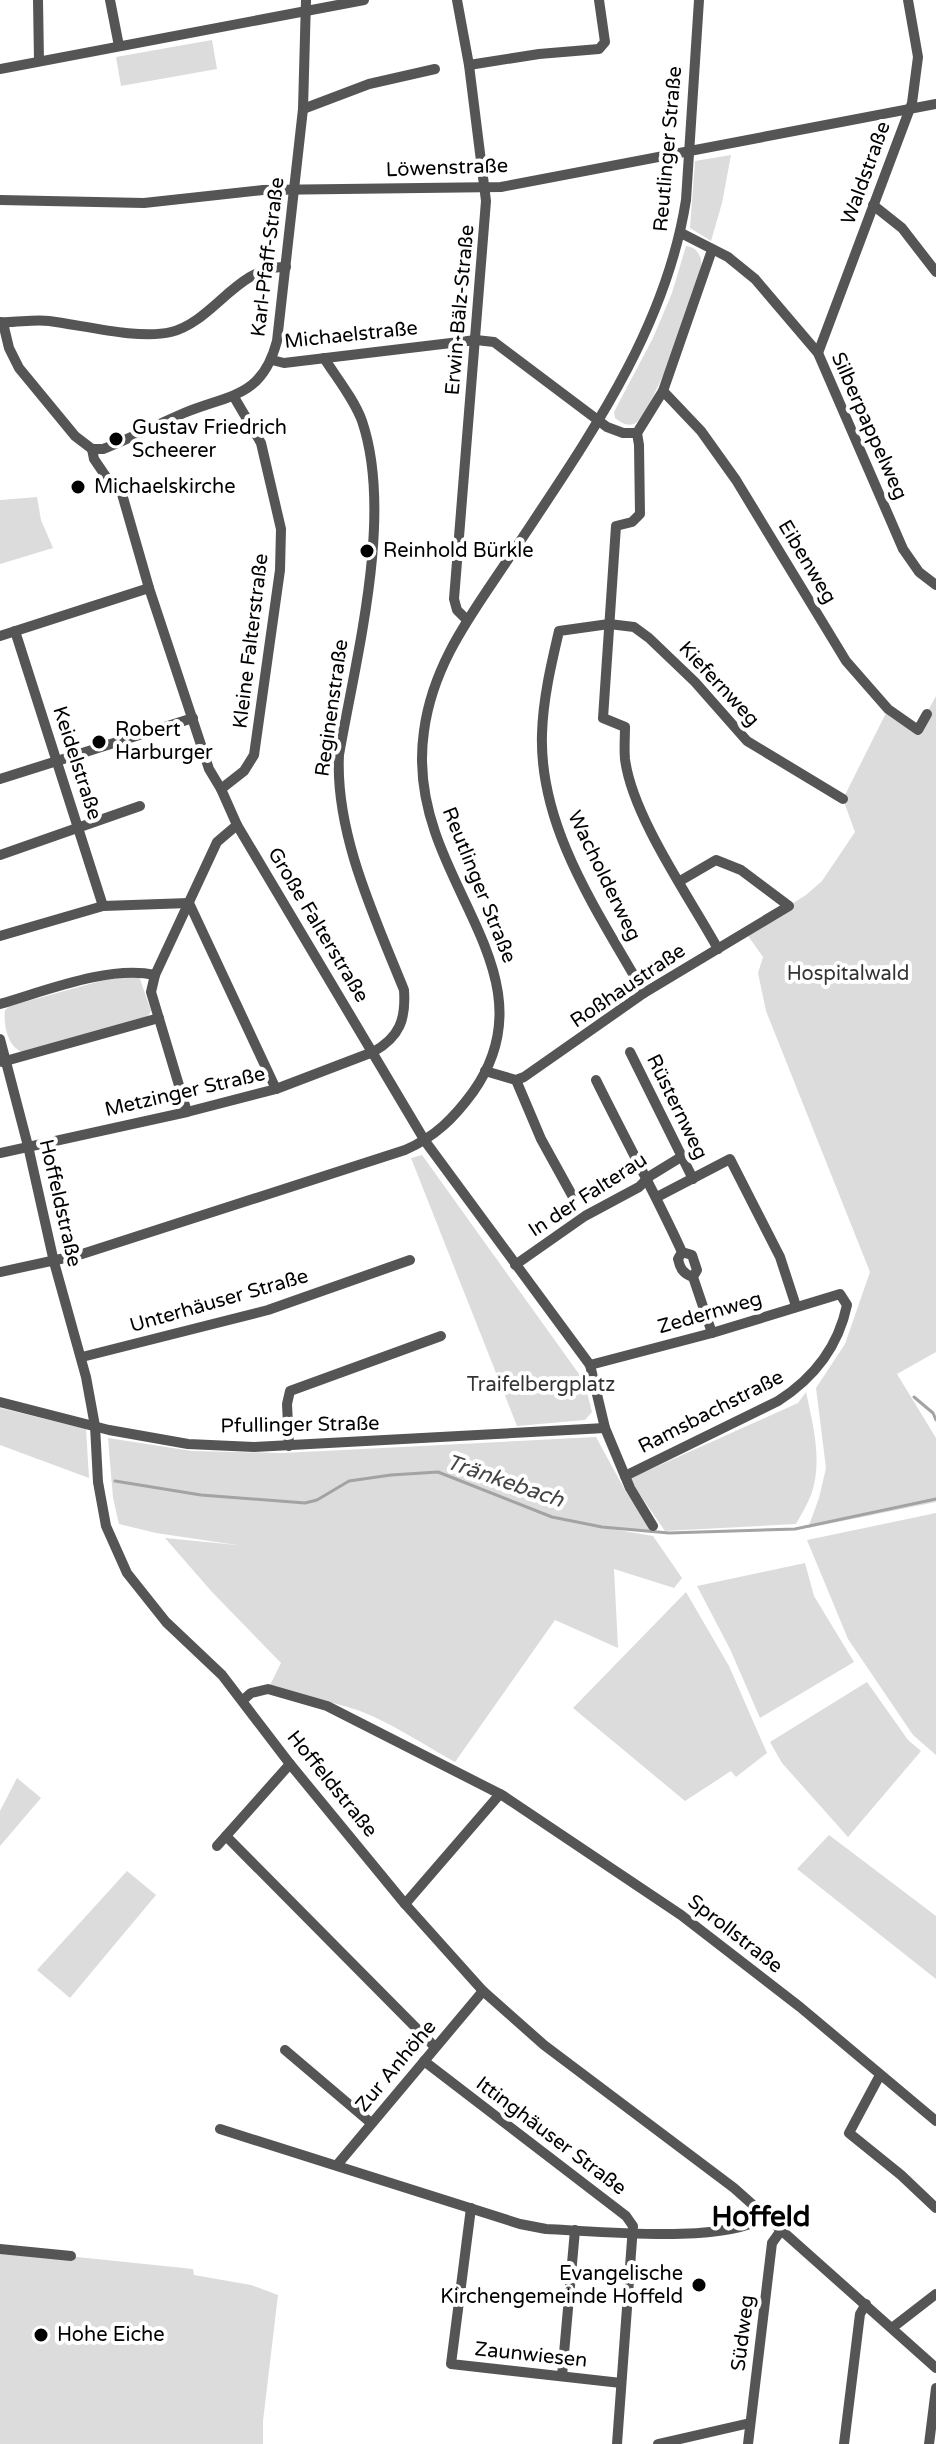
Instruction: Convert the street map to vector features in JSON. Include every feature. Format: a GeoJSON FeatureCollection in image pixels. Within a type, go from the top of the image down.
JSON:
{"type":"FeatureCollection","features":[{"type":"Feature","properties":{"kind":"street"},"geometry":{"type":"LineString","coordinates":[[38,0],[39,61]]}},
{"type":"Feature","properties":{"kind":"street"},"geometry":{"type":"LineString","coordinates":[[110,0],[119,46]]}},
{"type":"Feature","properties":{"kind":"street"},"geometry":{"type":"LineString","coordinates":[[0,69],[306,6],[364,0]]}},
{"type":"Feature","properties":{"kind":"street","name":"Erwin-Bälz-Straße"},"geometry":{"type":"LineString","coordinates":[[457,0],[486,189],[454,599],[457,610],[467,620]]}},
{"type":"Feature","properties":{"kind":"street"},"geometry":{"type":"LineString","coordinates":[[469,65],[599,49],[605,42],[599,0]]}},
{"type":"Feature","properties":{"kind":"street","name":"Reutlinger Straße"},"geometry":{"type":"LineString","coordinates":[[0,1272],[54,1262],[240,1204],[425,1141],[450,1120],[485,1071],[497,1034],[498,981],[487,949],[435,833],[424,789],[423,736],[432,689],[467,620],[598,421],[643,339],[662,295],[681,233],[699,0]]}},
{"type":"Feature","properties":{"kind":"street","name":"Waldstraße"},"geometry":{"type":"LineString","coordinates":[[818,353],[916,84],[918,57],[908,0]]}},
{"type":"Feature","properties":{"kind":"street","name":"Karl-Pfaff-Straße"},"geometry":{"type":"LineString","coordinates":[[92,449],[103,449],[191,410],[234,397],[259,379],[272,360],[277,341],[303,109],[306,6]]}},
{"type":"Feature","properties":{"kind":"street"},"geometry":{"type":"LineString","coordinates":[[303,109],[369,84],[435,69]]}},
{"type":"Feature","properties":{"kind":"street","name":"Löwenstraße"},"geometry":{"type":"LineString","coordinates":[[0,200],[144,203],[295,189],[486,189],[936,104]]}},
{"type":"Feature","properties":{"kind":"street"},"geometry":{"type":"LineString","coordinates":[[873,205],[902,228],[936,272]]}},
{"type":"Feature","properties":{"kind":"street","name":"Silberpappelweg"},"geometry":{"type":"LineString","coordinates":[[681,233],[728,257],[755,279],[818,353],[903,549],[919,572],[936,585]]}},
{"type":"Feature","properties":{"kind":"street"},"geometry":{"type":"LineString","coordinates":[[712,250],[663,391],[637,433],[640,514],[632,522],[616,526],[603,718],[625,727],[626,760],[634,792],[654,838],[718,949]]}},
{"type":"Feature","properties":{"kind":"street"},"geometry":{"type":"LineString","coordinates":[[2,322],[44,321],[146,334],[168,333],[187,327],[248,280],[277,267],[286,267]]}},
{"type":"Feature","properties":{"kind":"street","name":"Große Falterstraße"},"geometry":{"type":"LineString","coordinates":[[2,322],[9,348],[26,378],[75,436],[92,449],[94,459],[122,494],[149,588],[209,769],[237,825],[425,1141],[590,1365],[605,1428],[625,1476],[653,1526]]}},
{"type":"Feature","properties":{"kind":"street"},"geometry":{"type":"LineString","coordinates":[[476,340],[494,342],[611,429],[637,433]]}},
{"type":"Feature","properties":{"kind":"street","name":"Michaelstraße"},"geometry":{"type":"LineString","coordinates":[[272,360],[284,363],[476,340]]}},
{"type":"Feature","properties":{"kind":"street","name":"Reginenstraße"},"geometry":{"type":"LineString","coordinates":[[324,358],[361,417],[371,452],[373,525],[368,596],[339,755],[338,779],[341,810],[352,850],[404,990],[405,1011],[398,1030],[387,1044],[373,1052]]}},
{"type":"Feature","properties":{"kind":"street","name":"Eibenweg"},"geometry":{"type":"LineString","coordinates":[[663,391],[701,431],[736,480],[854,672],[888,709],[918,730],[927,714]]}},
{"type":"Feature","properties":{"kind":"street","name":"Kleine Falterstraße"},"geometry":{"type":"LineString","coordinates":[[221,789],[244,771],[254,755],[280,570],[281,529],[261,443],[234,397]]}},
{"type":"Feature","properties":{"kind":"street"},"geometry":{"type":"LineString","coordinates":[[0,636],[149,588]]}},
{"type":"Feature","properties":{"kind":"street","name":"Kiefernweg"},"geometry":{"type":"LineString","coordinates":[[609,624],[634,627],[649,638],[695,682],[747,741],[843,799]]}},
{"type":"Feature","properties":{"kind":"street","name":"Wacholderweg"},"geometry":{"type":"LineString","coordinates":[[609,624],[559,631],[545,696],[543,768],[553,816],[564,846],[644,993]]}},
{"type":"Feature","properties":{"kind":"street","name":"Keidelstraße"},"geometry":{"type":"LineString","coordinates":[[15,631],[103,906]]}},
{"type":"Feature","properties":{"kind":"street"},"geometry":{"type":"LineString","coordinates":[[0,779],[193,718]]}},
{"type":"Feature","properties":{"kind":"street"},"geometry":{"type":"LineString","coordinates":[[0,855],[140,806]]}},
{"type":"Feature","properties":{"kind":"street"},"geometry":{"type":"LineString","coordinates":[[187,1112],[151,992],[155,975],[217,842],[237,825]]}},
{"type":"Feature","properties":{"kind":"street","name":"Roßhaustraße"},"geometry":{"type":"LineString","coordinates":[[516,1080],[644,993],[789,906],[741,870],[716,860],[680,881]]}},
{"type":"Feature","properties":{"kind":"street"},"geometry":{"type":"LineString","coordinates":[[0,936],[103,906],[189,903]]}},
{"type":"Feature","properties":{"kind":"street"},"geometry":{"type":"LineString","coordinates":[[189,903],[276,1089]]}},
{"type":"Feature","properties":{"kind":"street"},"geometry":{"type":"LineString","coordinates":[[0,1004],[108,974],[140,972],[155,975]]}},
{"type":"Feature","properties":{"kind":"street"},"geometry":{"type":"LineString","coordinates":[[3,1062],[159,1018]]}},
{"type":"Feature","properties":{"kind":"street","name":"Hoffeldstraße"},"geometry":{"type":"LineString","coordinates":[[0,1039],[3,1062],[28,1146],[54,1262],[82,1357],[95,1426],[98,1482],[106,1526],[127,1573],[166,1622],[222,1675],[290,1764],[405,1904],[483,1991],[544,2045],[782,2229],[936,2368]]}},
{"type":"Feature","properties":{"kind":"street","name":"Metzinger Straße"},"geometry":{"type":"LineString","coordinates":[[0,1153],[276,1089],[373,1052]]}},
{"type":"Feature","properties":{"kind":"street","name":"Rüsternweg"},"geometry":{"type":"LineString","coordinates":[[630,1052],[693,1179]]}},
{"type":"Feature","properties":{"kind":"street"},"geometry":{"type":"LineString","coordinates":[[485,1071],[516,1080],[541,1139],[573,1197]]}},
{"type":"Feature","properties":{"kind":"street"},"geometry":{"type":"LineString","coordinates":[[596,1080],[682,1252],[692,1255],[697,1270],[693,1277],[712,1333]]}},
{"type":"Feature","properties":{"kind":"street","name":"In der Falterau"},"geometry":{"type":"LineString","coordinates":[[515,1265],[585,1216],[681,1157]]}},
{"type":"Feature","properties":{"kind":"street","name":"In der Falterau"},"geometry":{"type":"LineString","coordinates":[[657,1197],[730,1159],[780,1257],[796,1306]]}},
{"type":"Feature","properties":{"kind":"street","name":"Unterhäuser Straße"},"geometry":{"type":"LineString","coordinates":[[82,1357],[268,1310],[410,1260]]}},
{"type":"Feature","properties":{"kind":"street","name":"Zedernweg"},"geometry":{"type":"LineString","coordinates":[[590,1365],[712,1333],[840,1294]]}},
{"type":"Feature","properties":{"kind":"street","name":"Ramsbachstraße"},"geometry":{"type":"LineString","coordinates":[[625,1476],[795,1391],[820,1366],[834,1344],[847,1305],[840,1294]]}},
{"type":"Feature","properties":{"kind":"street"},"geometry":{"type":"LineString","coordinates":[[289,1446],[287,1404],[290,1391],[441,1336]]}},
{"type":"Feature","properties":{"kind":"street","name":"Pfullinger Straße"},"geometry":{"type":"LineString","coordinates":[[0,1402],[95,1426],[188,1444],[289,1446],[605,1428]]}},
{"type":"Feature","properties":{"kind":"street","name":"Sprollstraße"},"geometry":{"type":"LineString","coordinates":[[243,1700],[251,1693],[268,1689],[327,1706],[500,1794],[681,1915],[800,2007],[936,2121]]}},
{"type":"Feature","properties":{"kind":"street"},"geometry":{"type":"LineString","coordinates":[[217,1846],[290,1764]]}},
{"type":"Feature","properties":{"kind":"street"},"geometry":{"type":"LineString","coordinates":[[405,1904],[500,1794]]}},
{"type":"Feature","properties":{"kind":"street"},"geometry":{"type":"LineString","coordinates":[[226,1836],[435,2047]]}},
{"type":"Feature","properties":{"kind":"street","name":"Zur Anhöhe"},"geometry":{"type":"LineString","coordinates":[[337,2165],[483,1991]]}},
{"type":"Feature","properties":{"kind":"street"},"geometry":{"type":"LineString","coordinates":[[285,2050],[371,2123]]}},
{"type":"Feature","properties":{"kind":"street","name":"Ittinghäuser Straße"},"geometry":{"type":"LineString","coordinates":[[424,2061],[626,2216],[633,2226],[633,2233]]}},
{"type":"Feature","properties":{"kind":"street"},"geometry":{"type":"LineString","coordinates":[[880,2075],[849,2133],[936,2208]]}},
{"type":"Feature","properties":{"kind":"street"},"geometry":{"type":"LineString","coordinates":[[220,2129],[520,2224],[633,2233],[719,2233],[749,2226],[766,2216]]}},
{"type":"Feature","properties":{"kind":"street","name":"Zaunwiesen"},"geometry":{"type":"LineString","coordinates":[[471,2208],[451,2364],[621,2383]]}},
{"type":"Feature","properties":{"kind":"street","name":"Südweg"},"geometry":{"type":"LineString","coordinates":[[748,2444],[772,2243],[782,2229]]}},
{"type":"Feature","properties":{"kind":"street"},"geometry":{"type":"LineString","coordinates":[[562,2376],[575,2230]]}},
{"type":"Feature","properties":{"kind":"street"},"geometry":{"type":"LineString","coordinates":[[617,2444],[633,2233]]}},
{"type":"Feature","properties":{"kind":"street"},"geometry":{"type":"LineString","coordinates":[[0,2249],[71,2256]]}},
{"type":"Feature","properties":{"kind":"street"},"geometry":{"type":"LineString","coordinates":[[892,2328],[936,2294]]}},
{"type":"Feature","properties":{"kind":"street"},"geometry":{"type":"LineString","coordinates":[[844,2444],[860,2314],[866,2304]]}},
{"type":"Feature","properties":{"kind":"street"},"geometry":{"type":"LineString","coordinates":[[929,2444],[936,2388]]}},
{"type":"Feature","properties":{"kind":"street"},"geometry":{"type":"LineString","coordinates":[[658,2444],[750,2423]]}},
{"type":"Feature","properties":{"kind":"green space"},"geometry":{"type":"Polygon","coordinates":[[[212,40],[217,69],[121,86],[116,57],[212,40]]]}},
{"type":"Feature","properties":{"kind":"green space"},"geometry":{"type":"Polygon","coordinates":[[[731,155],[711,241],[690,228],[695,161],[731,155]]]}},
{"type":"Feature","properties":{"kind":"green space"},"geometry":{"type":"Polygon","coordinates":[[[686,246],[696,250],[701,268],[674,349],[645,412],[631,425],[620,422],[614,412],[653,338],[672,293],[686,246]]]}},
{"type":"Feature","properties":{"kind":"green space"},"geometry":{"type":"Polygon","coordinates":[[[37,497],[41,520],[53,548],[0,564],[0,500],[37,497]]]}},
{"type":"Feature","properties":{"kind":"green space","name":"Hospitalwald"},"geometry":{"type":"Polygon","coordinates":[[[936,696],[936,1352],[897,1374],[936,1438],[936,1502],[808,1528],[826,1468],[816,1388],[845,1344],[870,1272],[766,1011],[758,973],[763,957],[746,933],[806,895],[822,881],[855,832],[843,799],[888,709],[918,729],[936,696]]]}},
{"type":"Feature","properties":{"kind":"green space"},"geometry":{"type":"Polygon","coordinates":[[[139,976],[151,1011],[148,1016],[23,1052],[10,1041],[5,1010],[10,1006],[104,980],[139,976]]]}},
{"type":"Feature","properties":{"kind":"green space","name":"Traifelbergplatz"},"geometry":{"type":"Polygon","coordinates":[[[422,1155],[584,1381],[592,1412],[585,1420],[517,1426],[411,1158],[422,1155]]]}},
{"type":"Feature","properties":{"kind":"green space"},"geometry":{"type":"Polygon","coordinates":[[[806,1392],[816,1444],[816,1470],[811,1495],[796,1524],[665,1531],[629,1479],[798,1403],[806,1392]]]}},
{"type":"Feature","properties":{"kind":"green space"},"geometry":{"type":"Polygon","coordinates":[[[0,1408],[86,1429],[89,1478],[0,1445],[0,1408]]]}},
{"type":"Feature","properties":{"kind":"green space"},"geometry":{"type":"Polygon","coordinates":[[[596,1437],[626,1492],[654,1531],[612,1529],[653,1536],[682,1578],[674,1588],[614,1569],[618,1648],[555,1620],[455,1762],[360,1711],[268,1689],[281,1663],[165,1538],[237,1545],[119,1524],[113,1498],[108,1438],[192,1451],[283,1453],[596,1437]]]}},
{"type":"Feature","properties":{"kind":"green space"},"geometry":{"type":"Polygon","coordinates":[[[936,1513],[936,1755],[913,1735],[848,1639],[807,1540],[936,1513]]]}},
{"type":"Feature","properties":{"kind":"green space"},"geometry":{"type":"Polygon","coordinates":[[[805,1563],[814,1596],[854,1662],[760,1718],[730,1649],[697,1586],[805,1563]]]}},
{"type":"Feature","properties":{"kind":"green space"},"geometry":{"type":"Polygon","coordinates":[[[686,1592],[729,1666],[767,1753],[736,1777],[731,1771],[685,1801],[573,1708],[686,1592]]]}},
{"type":"Feature","properties":{"kind":"green space"},"geometry":{"type":"Polygon","coordinates":[[[867,1682],[908,1740],[921,1751],[848,1837],[782,1763],[770,1742],[867,1682]]]}},
{"type":"Feature","properties":{"kind":"green space"},"geometry":{"type":"Polygon","coordinates":[[[17,1778],[41,1798],[0,1846],[0,1811],[17,1778]]]}},
{"type":"Feature","properties":{"kind":"green space"},"geometry":{"type":"Polygon","coordinates":[[[829,1835],[936,1916],[936,1979],[797,1869],[829,1835]]]}},
{"type":"Feature","properties":{"kind":"green space"},"geometry":{"type":"Polygon","coordinates":[[[127,1871],[156,1895],[70,1998],[37,1970],[127,1871]]]}},
{"type":"Feature","properties":{"kind":"green space"},"geometry":{"type":"Polygon","coordinates":[[[0,2249],[193,2269],[194,2275],[251,2285],[278,2295],[263,2444],[0,2444],[0,2249]]]}},
{"type":"Feature","properties":{"kind":"waterway"},"geometry":{"type":"LineString","coordinates":[[914,1397],[933,1413],[936,1420]]}},
{"type":"Feature","properties":{"kind":"waterway","name":"Tränkebach"},"geometry":{"type":"LineString","coordinates":[[115,1481],[201,1495],[305,1503],[317,1500],[349,1481],[438,1472],[552,1517],[602,1527],[669,1533],[795,1529],[936,1499]]}},
{"type":"Feature","properties":{"kind":"place","name":"Gustav Friedrich Scheerer"},"geometry":{"type":"Point","coordinates":[116,439]}},
{"type":"Feature","properties":{"kind":"place","name":"Michaelskirche"},"geometry":{"type":"Point","coordinates":[78,487]}},
{"type":"Feature","properties":{"kind":"place","name":"Reinhold Bürkle"},"geometry":{"type":"Point","coordinates":[367,551]}},
{"type":"Feature","properties":{"kind":"place","name":"Robert Harburger"},"geometry":{"type":"Point","coordinates":[99,742]}},
{"type":"Feature","properties":{"kind":"place","name":"Evangelische Kirchengemeinde Hoffeld"},"geometry":{"type":"Point","coordinates":[699,2285]}},
{"type":"Feature","properties":{"kind":"place","name":"Hohe Eiche"},"geometry":{"type":"Point","coordinates":[41,2335]}},
{"type":"Feature","properties":{"kind":"district","name":"Hoffeld"},"geometry":{"type":"Point","coordinates":[761,2217]}}]}
